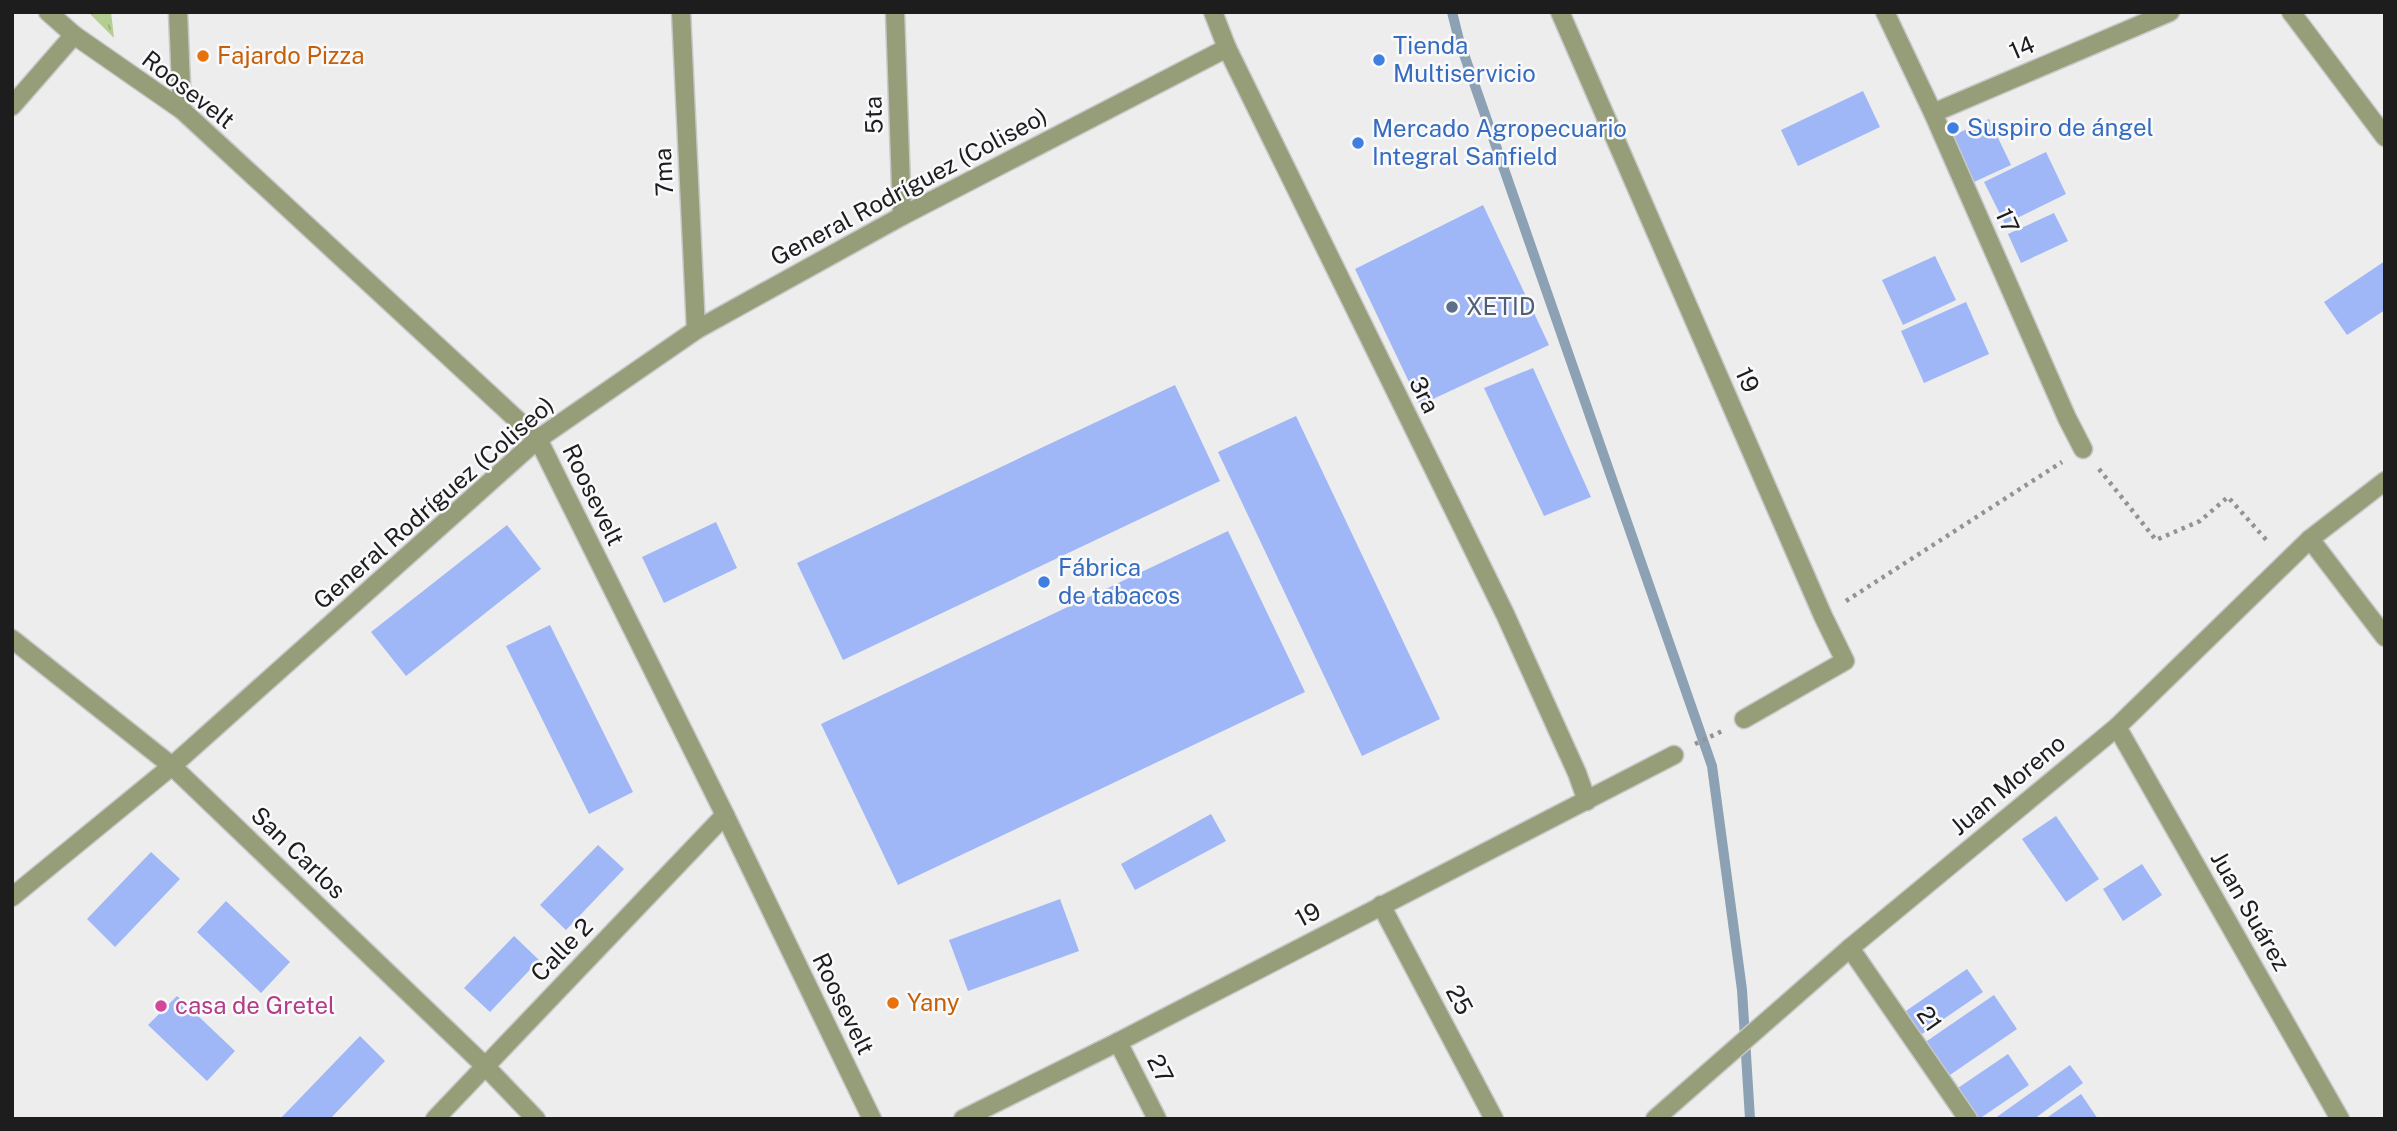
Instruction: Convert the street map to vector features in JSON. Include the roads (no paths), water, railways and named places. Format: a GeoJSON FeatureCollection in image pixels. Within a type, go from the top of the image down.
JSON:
{"type":"FeatureCollection","features":[{"type":"Feature","properties":{"kind":"street","name":"Roosevelt"},"geometry":{"type":"LineString","coordinates":[[48,12],[74,35],[182,110],[538,439],[872,1119]]}},
{"type":"Feature","properties":{"kind":"street"},"geometry":{"type":"LineString","coordinates":[[178,12],[182,110]]}},
{"type":"Feature","properties":{"kind":"street","name":"7ma"},"geometry":{"type":"LineString","coordinates":[[681,12],[696,330]]}},
{"type":"Feature","properties":{"kind":"street","name":"5ta"},"geometry":{"type":"LineString","coordinates":[[895,12],[902,216]]}},
{"type":"Feature","properties":{"kind":"street","name":"3ra"},"geometry":{"type":"LineString","coordinates":[[1213,12],[1227,48],[1505,614],[1587,801]]}},
{"type":"Feature","properties":{"kind":"street","name":"19"},"geometry":{"type":"LineString","coordinates":[[1560,12],[1845,661],[1744,719]]}},
{"type":"Feature","properties":{"kind":"street","name":"17"},"geometry":{"type":"LineString","coordinates":[[1885,12],[2083,449]]}},
{"type":"Feature","properties":{"kind":"street","name":"14"},"geometry":{"type":"LineString","coordinates":[[1933,113],[2170,12]]}},
{"type":"Feature","properties":{"kind":"street"},"geometry":{"type":"LineString","coordinates":[[2291,12],[2385,137]]}},
{"type":"Feature","properties":{"kind":"street"},"geometry":{"type":"LineString","coordinates":[[12,106],[74,35]]}},
{"type":"Feature","properties":{"kind":"street","name":"General Rodríguez (Coliseo)"},"geometry":{"type":"LineString","coordinates":[[12,897],[173,766],[538,439],[696,330],[902,216],[1227,48]]}},
{"type":"Feature","properties":{"kind":"street","name":"Juan Moreno"},"geometry":{"type":"LineString","coordinates":[[1655,1119],[1850,947],[2117,727],[2310,539],[2385,481]]}},
{"type":"Feature","properties":{"kind":"street"},"geometry":{"type":"LineString","coordinates":[[2310,539],[2385,637]]}},
{"type":"Feature","properties":{"kind":"street","name":"San Carlos"},"geometry":{"type":"LineString","coordinates":[[12,639],[173,766],[485,1066],[536,1119]]}},
{"type":"Feature","properties":{"kind":"street","name":"Juan Suárez"},"geometry":{"type":"LineString","coordinates":[[2117,727],[2340,1119]]}},
{"type":"Feature","properties":{"kind":"street","name":"19"},"geometry":{"type":"LineString","coordinates":[[963,1119],[1675,755]]}},
{"type":"Feature","properties":{"kind":"street","name":"Calle 2"},"geometry":{"type":"LineString","coordinates":[[435,1119],[725,815]]}},
{"type":"Feature","properties":{"kind":"street","name":"25"},"geometry":{"type":"LineString","coordinates":[[1381,905],[1494,1119]]}},
{"type":"Feature","properties":{"kind":"street","name":"21"},"geometry":{"type":"LineString","coordinates":[[1850,947],[1968,1119]]}},
{"type":"Feature","properties":{"kind":"street","name":"27"},"geometry":{"type":"LineString","coordinates":[[1118,1042],[1157,1119]]}},
{"type":"Feature","properties":{"kind":"waterway"},"geometry":{"type":"LineString","coordinates":[[1452,12],[1459,40],[1712,766],[1742,990],[1750,1119]]}},
{"type":"Feature","properties":{"kind":"place","name":"Fajardo Pizza"},"geometry":{"type":"Point","coordinates":[203,56]}},
{"type":"Feature","properties":{"kind":"place","name":"Tienda Multiservicio"},"geometry":{"type":"Point","coordinates":[1379,60]}},
{"type":"Feature","properties":{"kind":"place","name":"Suspiro de ángel"},"geometry":{"type":"Point","coordinates":[1953,128]}},
{"type":"Feature","properties":{"kind":"place","name":"Mercado Agropecuario Integral Sanfield"},"geometry":{"type":"Point","coordinates":[1358,143]}},
{"type":"Feature","properties":{"kind":"place","name":"XETID"},"geometry":{"type":"Point","coordinates":[1452,307]}},
{"type":"Feature","properties":{"kind":"place","name":"Fábrica de tabacos"},"geometry":{"type":"Point","coordinates":[1044,582]}},
{"type":"Feature","properties":{"kind":"place","name":"Yany"},"geometry":{"type":"Point","coordinates":[893,1003]}},
{"type":"Feature","properties":{"kind":"place","name":"casa de Gretel"},"geometry":{"type":"Point","coordinates":[161,1006]}}]}
